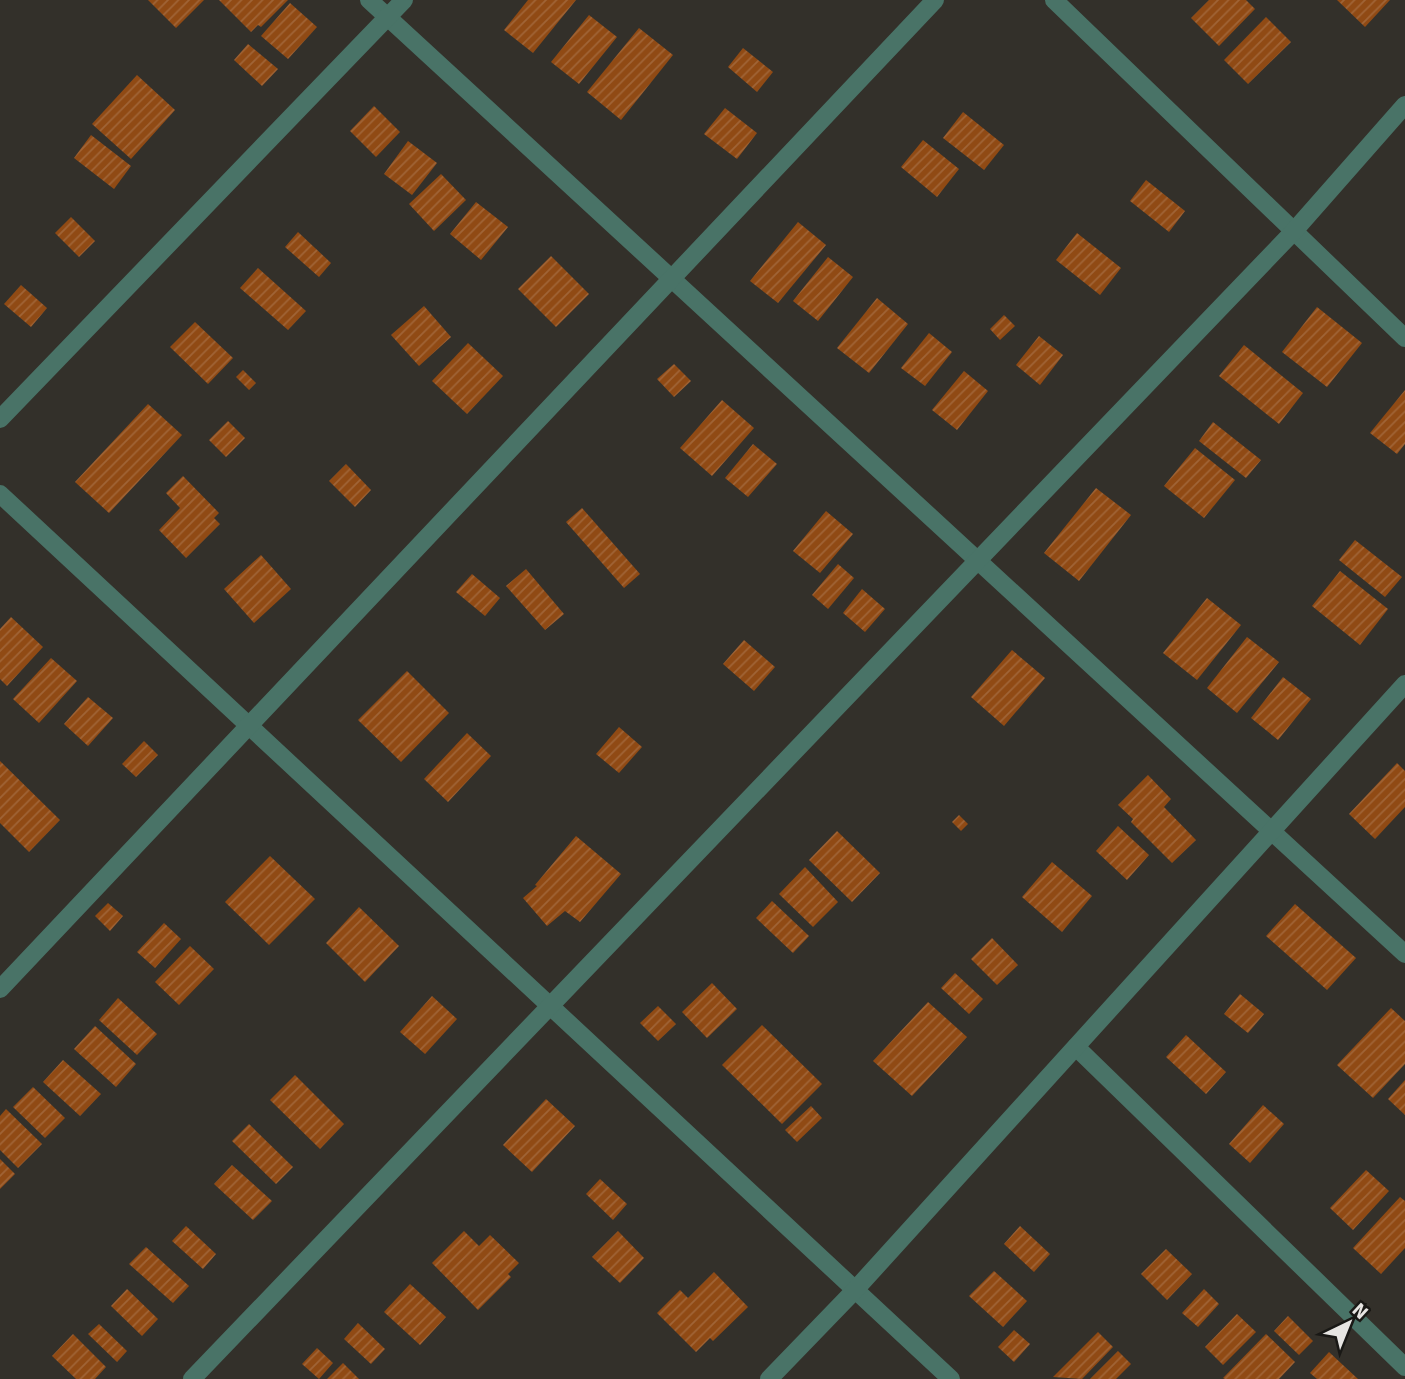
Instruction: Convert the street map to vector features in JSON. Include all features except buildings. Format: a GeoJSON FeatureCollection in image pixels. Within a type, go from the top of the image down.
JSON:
{"type":"FeatureCollection","features":[{"type":"Feature","properties":{"kind":"street"},"geometry":{"type":"LineString","coordinates":[[369,0],[1405,954]]}},
{"type":"Feature","properties":{"kind":"street"},"geometry":{"type":"LineString","coordinates":[[0,419],[404,0]]}},
{"type":"Feature","properties":{"kind":"street"},"geometry":{"type":"LineString","coordinates":[[0,989],[935,0]]}},
{"type":"Feature","properties":{"kind":"street"},"geometry":{"type":"LineString","coordinates":[[1054,0],[1405,338]]}},
{"type":"Feature","properties":{"kind":"street"},"geometry":{"type":"LineString","coordinates":[[192,1379],[1294,231],[1405,105]]}},
{"type":"Feature","properties":{"kind":"street"},"geometry":{"type":"LineString","coordinates":[[0,494],[951,1379]]}},
{"type":"Feature","properties":{"kind":"street"},"geometry":{"type":"LineString","coordinates":[[769,1379],[855,1290],[1405,684]]}},
{"type":"Feature","properties":{"kind":"street"},"geometry":{"type":"LineString","coordinates":[[1076,1047],[1405,1367]]}}]}
